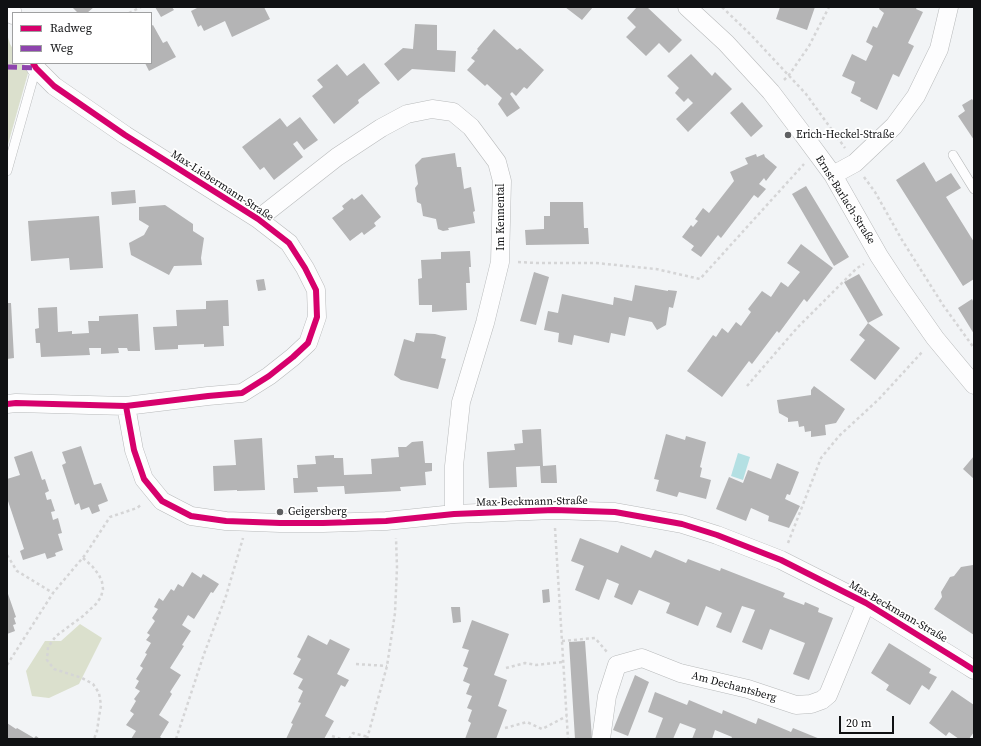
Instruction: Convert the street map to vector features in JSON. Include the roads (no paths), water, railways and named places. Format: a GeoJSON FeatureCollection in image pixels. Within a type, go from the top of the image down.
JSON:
{"type":"FeatureCollection","features":[{"type":"Feature","properties":{"kind":"street"},"geometry":{"type":"LineString","coordinates":[[833,175],[855,163],[894,126],[916,96],[939,49],[949,7]]}},
{"type":"Feature","properties":{"kind":"street","name":"Ernst-Barlach-Straße"},"geometry":{"type":"LineString","coordinates":[[692,8],[771,92],[833,175],[900,288],[935,338],[974,385]]}},
{"type":"Feature","properties":{"kind":"street","name":"Max-Liebermann-Straße"},"geometry":{"type":"LineString","coordinates":[[7,404],[126,406],[242,393],[269,376],[308,343],[317,317],[316,290],[305,268],[289,243],[258,219],[125,135],[54,86],[34,65]]}},
{"type":"Feature","properties":{"kind":"street","name":"Im Kennental"},"geometry":{"type":"LineString","coordinates":[[258,219],[338,157],[381,128],[407,114],[432,109],[453,112],[471,127],[497,162],[502,181],[500,262],[485,323],[461,402],[454,466],[454,514]]}},
{"type":"Feature","properties":{"kind":"street","name":"Max-Beckmann-Straße"},"geometry":{"type":"LineString","coordinates":[[126,406],[134,450],[144,479],[162,501],[191,516],[226,521],[280,524],[396,520],[454,514],[554,510],[616,512],[682,524],[717,535],[781,560],[866,603],[974,670]]}},
{"type":"Feature","properties":{"kind":"street","name":"Am Dechantsberg"},"geometry":{"type":"LineString","coordinates":[[601,739],[607,696],[617,665],[642,658],[680,673],[748,690],[796,705],[812,704],[822,700],[828,695],[866,603]]}},
{"type":"Feature","properties":{"kind":"lane"},"geometry":{"type":"LineString","coordinates":[[7,171],[34,65]]}},
{"type":"Feature","properties":{"kind":"lane"},"geometry":{"type":"LineString","coordinates":[[953,155],[974,189]]}},
{"type":"Feature","properties":{"kind":"water"},"geometry":{"type":"Polygon","coordinates":[[[738,453],[750,457],[743,480],[731,476],[738,453]]]}},
{"type":"Feature","properties":{"kind":"place","name":"Erich-Heckel-Straße"},"geometry":{"type":"Point","coordinates":[788,135]}},
{"type":"Feature","properties":{"kind":"place","name":"Geigersberg"},"geometry":{"type":"Point","coordinates":[280,512]}}]}
